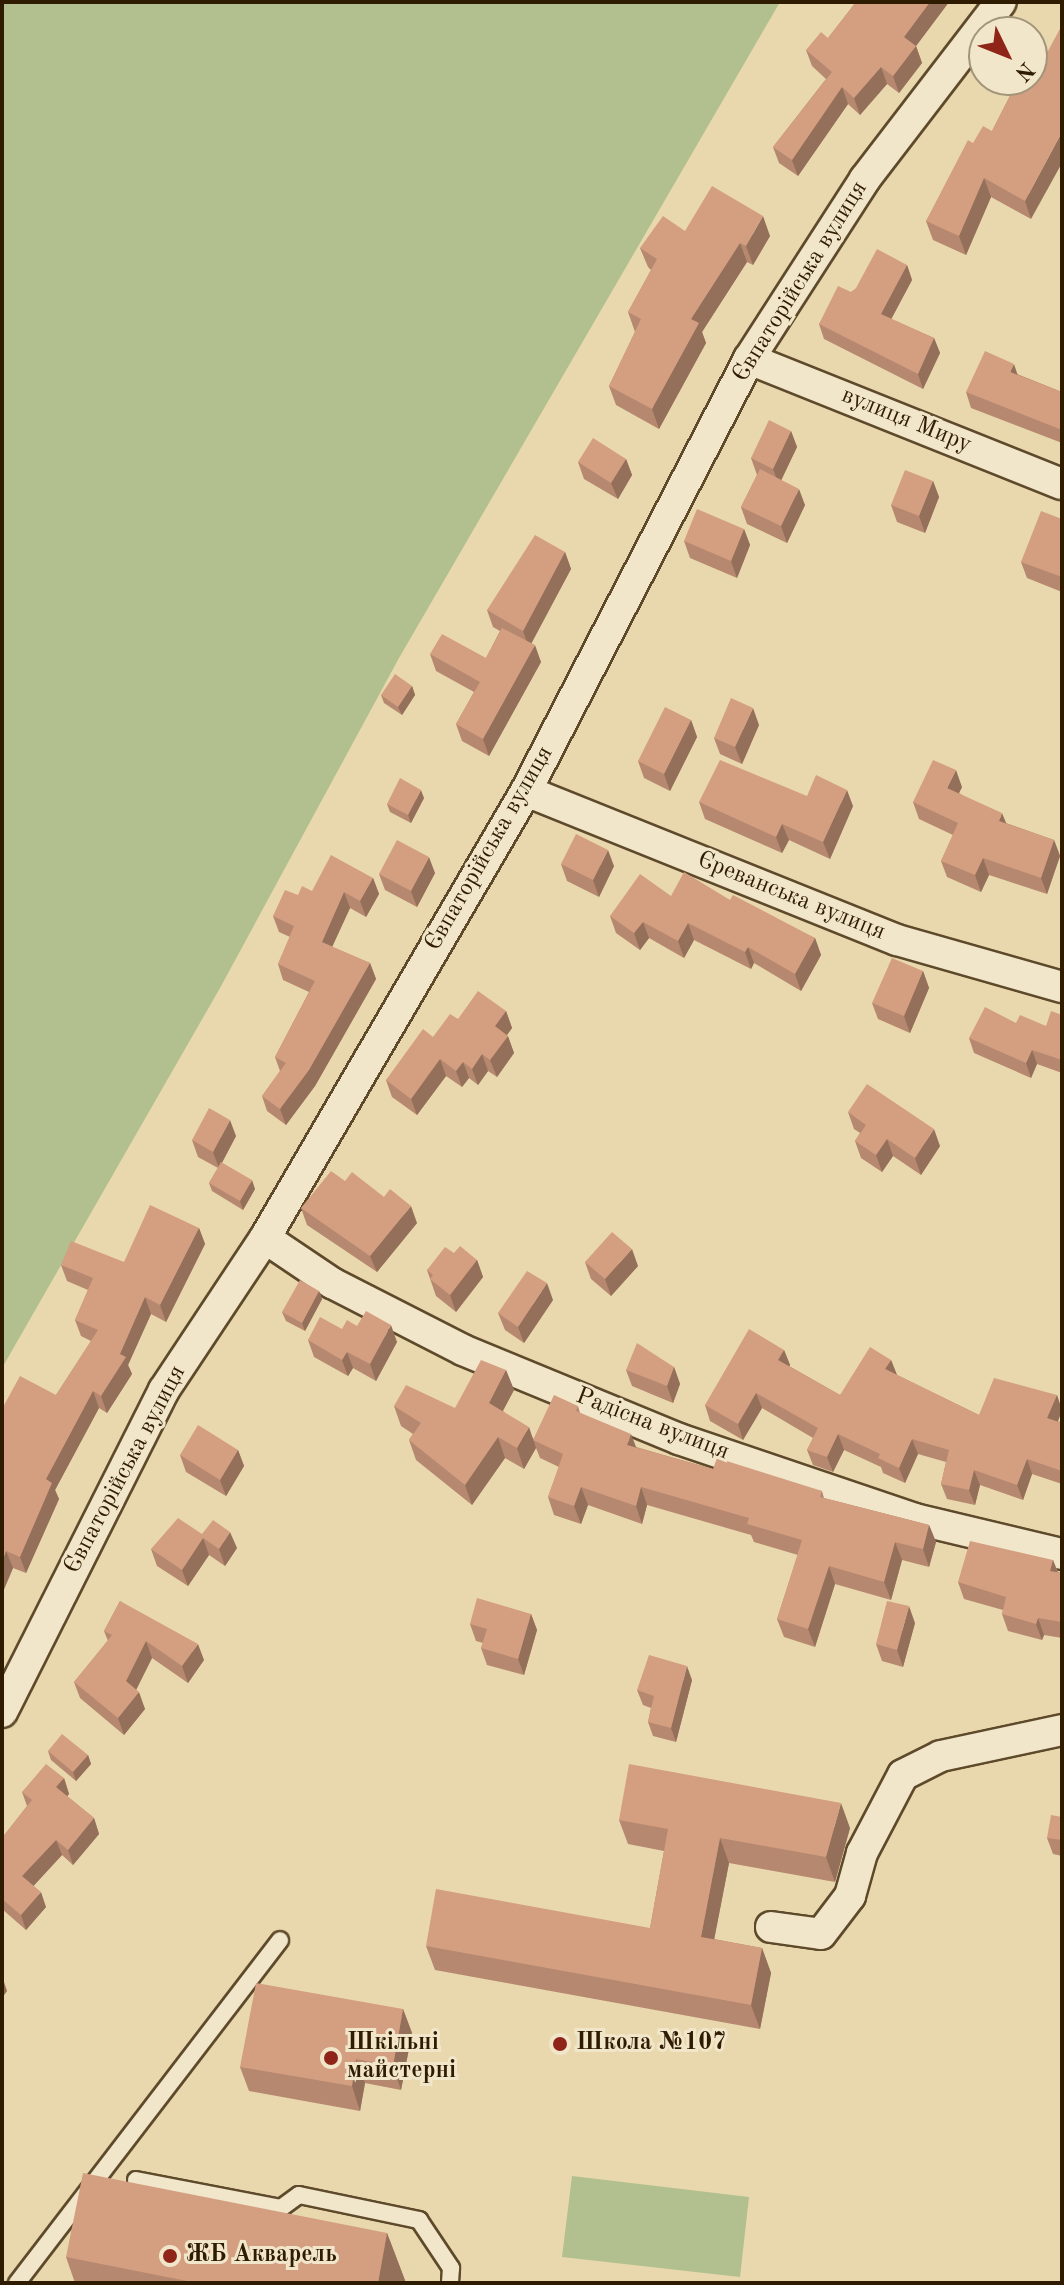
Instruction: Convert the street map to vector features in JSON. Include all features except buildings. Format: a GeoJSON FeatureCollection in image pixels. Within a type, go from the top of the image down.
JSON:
{"type":"FeatureCollection","features":[{"type":"Feature","properties":{"kind":"street","name":"Євпаторійська вулиця"},"geometry":{"type":"LineString","coordinates":[[2,1712],[164,1390],[265,1238],[526,791],[749,359],[865,179],[1001,2]]}},
{"type":"Feature","properties":{"kind":"street","name":"вулиця Миру"},"geometry":{"type":"LineString","coordinates":[[749,359],[1062,484]]}},
{"type":"Feature","properties":{"kind":"street","name":"Єреванська вулиця"},"geometry":{"type":"LineString","coordinates":[[526,791],[897,940],[1062,987]]}},
{"type":"Feature","properties":{"kind":"street","name":"Радісна вулиця"},"geometry":{"type":"LineString","coordinates":[[265,1238],[332,1283],[463,1350],[679,1439],[915,1519],[1062,1554]]}},
{"type":"Feature","properties":{"kind":"street"},"geometry":{"type":"LineString","coordinates":[[771,1927],[821,1934],[850,1896],[862,1853],[903,1775],[941,1756],[1062,1730]]}},
{"type":"Feature","properties":{"kind":"lane"},"geometry":{"type":"LineString","coordinates":[[17,2283],[280,1940]]}},
{"type":"Feature","properties":{"kind":"lane"},"geometry":{"type":"LineString","coordinates":[[136,2180],[281,2208],[299,2195],[419,2220],[451,2268],[450,2283]]}},
{"type":"Feature","properties":{"kind":"green space"},"geometry":{"type":"Polygon","coordinates":[[[2,2],[780,2],[399,658],[220,988],[2,1368],[2,2]]]}},
{"type":"Feature","properties":{"kind":"green space"},"geometry":{"type":"Polygon","coordinates":[[[572,2176],[749,2197],[740,2277],[562,2257],[572,2176]]]}},
{"type":"Feature","properties":{"kind":"place","name":"Школа №107"},"geometry":{"type":"Point","coordinates":[560,2044]}},
{"type":"Feature","properties":{"kind":"place","name":"Шкільні майстерні"},"geometry":{"type":"Point","coordinates":[331,2058]}},
{"type":"Feature","properties":{"kind":"place","name":"ЖБ Акварель"},"geometry":{"type":"Point","coordinates":[170,2256]}}]}
